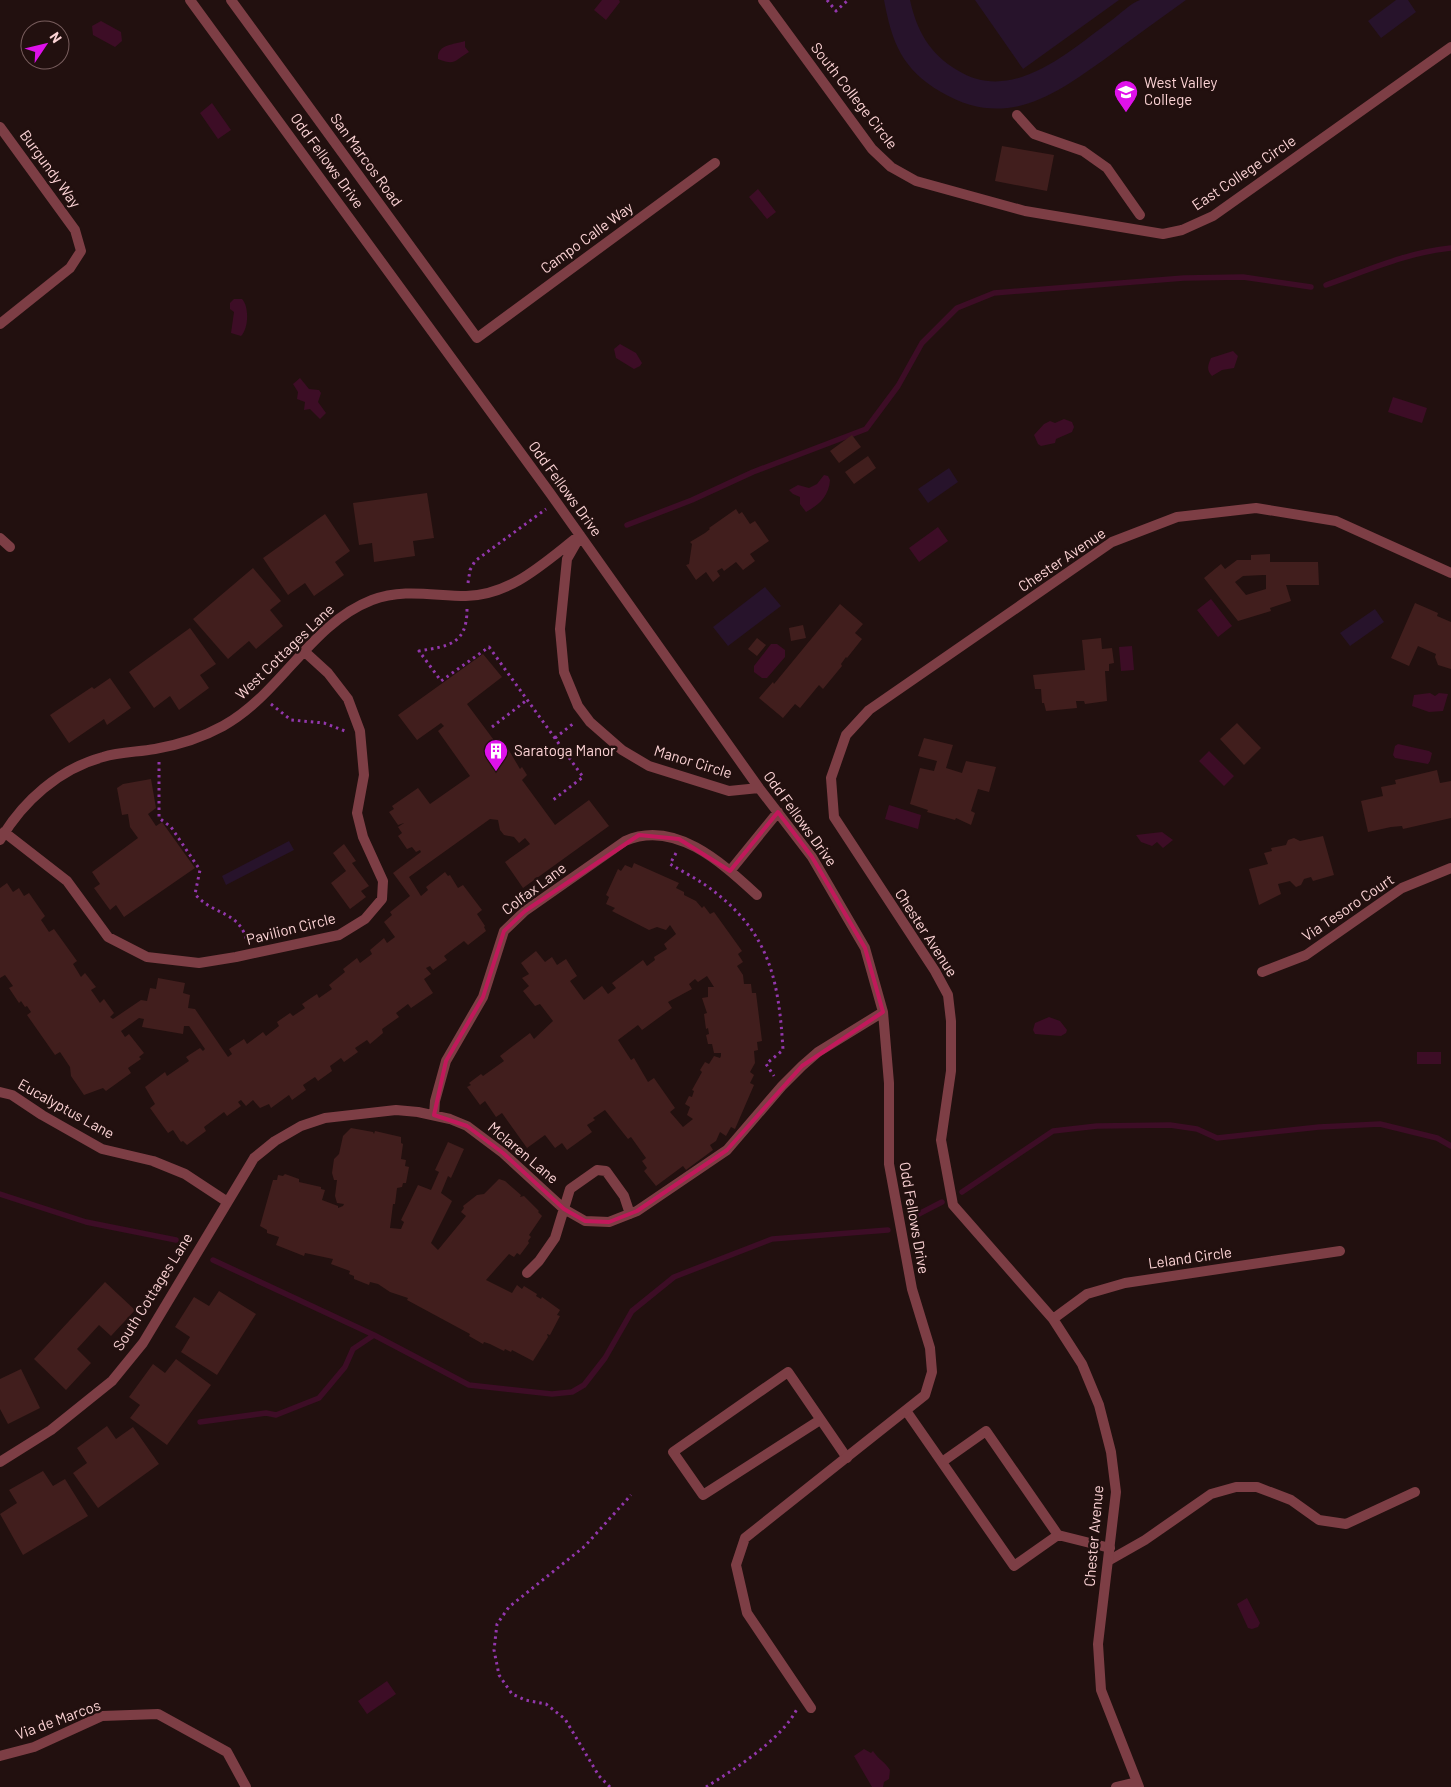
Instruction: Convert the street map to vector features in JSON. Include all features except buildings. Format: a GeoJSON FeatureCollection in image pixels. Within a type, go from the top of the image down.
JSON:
{"type":"FeatureCollection","features":[{"type":"Feature","properties":{"kind":"street","name":"Odd Fellows Drive"},"geometry":{"type":"LineString","coordinates":[[190,0],[556,501],[759,788],[812,857],[865,948],[883,1012],[889,1083],[889,1164],[912,1290],[930,1348],[932,1372],[926,1395],[907,1412],[745,1538],[736,1565],[747,1613],[803,1698],[812,1708]]}},
{"type":"Feature","properties":{"kind":"street","name":"San Marcos Road"},"geometry":{"type":"LineString","coordinates":[[231,0],[477,338]]}},
{"type":"Feature","properties":{"kind":"street","name":"South College Circle"},"geometry":{"type":"LineString","coordinates":[[763,0],[872,149],[891,168],[916,181],[1025,211]]}},
{"type":"Feature","properties":{"kind":"street","name":"East College Circle"},"geometry":{"type":"LineString","coordinates":[[1025,211],[1163,234],[1182,230],[1213,216],[1451,47]]}},
{"type":"Feature","properties":{"kind":"street"},"geometry":{"type":"LineString","coordinates":[[1017,115],[1034,134],[1083,151],[1107,168],[1140,214]]}},
{"type":"Feature","properties":{"kind":"street","name":"Burgundy Way"},"geometry":{"type":"LineString","coordinates":[[0,127],[75,230],[81,251],[70,268],[0,324]]}},
{"type":"Feature","properties":{"kind":"street","name":"Campo Calle Way"},"geometry":{"type":"LineString","coordinates":[[477,338],[715,163]]}},
{"type":"Feature","properties":{"kind":"street","name":"Chester Avenue"},"geometry":{"type":"LineString","coordinates":[[1138,1785],[1101,1690],[1098,1644],[1116,1492],[1111,1452],[1099,1405],[1082,1364],[1053,1319],[953,1205],[941,1140],[951,1071],[948,995],[935,971],[834,817],[831,778],[846,735],[869,710],[1112,542],[1177,518],[1256,508],[1336,521],[1451,573]]}},
{"type":"Feature","properties":{"kind":"street","name":"West Cottages Lane"},"geometry":{"type":"LineString","coordinates":[[2,836],[48,783],[71,769],[104,756],[158,748],[188,740],[223,726],[263,696],[322,634],[346,613],[373,600],[404,592],[467,596],[498,591],[523,579],[580,535]]}},
{"type":"Feature","properties":{"kind":"street","name":"Manor Circle"},"geometry":{"type":"LineString","coordinates":[[580,535],[567,559],[560,629],[564,672],[578,706],[622,750],[649,766],[729,791],[759,788]]}},
{"type":"Feature","properties":{"kind":"street"},"geometry":{"type":"LineString","coordinates":[[0,538],[10,547]]}},
{"type":"Feature","properties":{"kind":"street","name":"Pavilion Circle"},"geometry":{"type":"LineString","coordinates":[[2,836],[67,881],[108,938],[147,957],[199,963],[250,954],[339,934],[365,919],[382,899],[383,881],[363,837],[357,814],[364,775],[360,731],[348,699],[328,673],[306,652]]}},
{"type":"Feature","properties":{"kind":"street"},"geometry":{"type":"LineString","coordinates":[[730,870],[778,812]]}},
{"type":"Feature","properties":{"kind":"street","name":"Colfax Lane"},"geometry":{"type":"LineString","coordinates":[[434,1115],[435,1101],[446,1061],[483,997],[504,931],[525,911],[625,841],[639,835],[658,834],[684,842],[730,870],[757,895]]}},
{"type":"Feature","properties":{"kind":"street","name":"Via Tesoro Court"},"geometry":{"type":"LineString","coordinates":[[1262,972],[1306,954],[1402,888],[1451,868]]}},
{"type":"Feature","properties":{"kind":"street","name":"Mclaren Lane"},"geometry":{"type":"LineString","coordinates":[[226,1201],[254,1158],[276,1141],[301,1126],[325,1118],[396,1110],[434,1115],[467,1126],[503,1153],[564,1209],[585,1221],[609,1222],[630,1214],[666,1193],[727,1150],[782,1086],[818,1052],[883,1012]]}},
{"type":"Feature","properties":{"kind":"street","name":"Eucalyptus Lane"},"geometry":{"type":"LineString","coordinates":[[0,1092],[12,1095],[42,1116],[102,1149],[153,1161],[185,1174],[226,1201]]}},
{"type":"Feature","properties":{"kind":"street","name":"Mclaren Lane"},"geometry":{"type":"LineString","coordinates":[[528,1272],[539,1261],[555,1238],[570,1189],[597,1170],[606,1171],[624,1196],[630,1214]]}},
{"type":"Feature","properties":{"kind":"street","name":"South Cottages Lane"},"geometry":{"type":"LineString","coordinates":[[0,1462],[51,1430],[112,1381],[143,1343],[226,1201]]}},
{"type":"Feature","properties":{"kind":"street","name":"Leland Circle"},"geometry":{"type":"LineString","coordinates":[[1053,1319],[1087,1294],[1125,1283],[1340,1251]]}},
{"type":"Feature","properties":{"kind":"street"},"geometry":{"type":"LineString","coordinates":[[820,1420],[703,1495],[673,1452],[788,1372],[847,1458]]}},
{"type":"Feature","properties":{"kind":"street"},"geometry":{"type":"LineString","coordinates":[[907,1412],[1014,1566],[1058,1535]]}},
{"type":"Feature","properties":{"kind":"street"},"geometry":{"type":"LineString","coordinates":[[942,1462],[986,1431],[1058,1535],[1110,1548]]}},
{"type":"Feature","properties":{"kind":"street"},"geometry":{"type":"LineString","coordinates":[[1108,1561],[1152,1535],[1211,1494],[1236,1488],[1256,1487],[1291,1500],[1319,1520],[1346,1524],[1415,1492]]}},
{"type":"Feature","properties":{"kind":"street","name":"Via de Marcos"},"geometry":{"type":"LineString","coordinates":[[0,1756],[34,1746],[102,1716],[158,1714],[227,1752],[246,1787]]}},
{"type":"Feature","properties":{"kind":"street"},"geometry":{"type":"LineString","coordinates":[[1116,1787],[1138,1785]]}},
{"type":"Feature","properties":{"kind":"path"},"geometry":{"type":"LineString","coordinates":[[827,0],[836,11],[848,0]]}},
{"type":"Feature","properties":{"kind":"path"},"geometry":{"type":"LineString","coordinates":[[468,586],[470,570],[475,561],[556,501]]}},
{"type":"Feature","properties":{"kind":"path"},"geometry":{"type":"LineString","coordinates":[[467,606],[463,632],[454,643],[441,648],[419,650],[441,682],[489,647],[582,777],[553,800]]}},
{"type":"Feature","properties":{"kind":"path"},"geometry":{"type":"LineString","coordinates":[[263,696],[278,712],[291,720],[324,722],[349,733],[360,731]]}},
{"type":"Feature","properties":{"kind":"path"},"geometry":{"type":"LineString","coordinates":[[492,727],[527,700]]}},
{"type":"Feature","properties":{"kind":"path"},"geometry":{"type":"LineString","coordinates":[[555,738],[585,715]]}},
{"type":"Feature","properties":{"kind":"path"},"geometry":{"type":"LineString","coordinates":[[158,748],[160,772],[159,818],[171,827],[200,870],[195,894],[201,901],[238,922],[244,928],[250,954]]}},
{"type":"Feature","properties":{"kind":"path"},"geometry":{"type":"LineString","coordinates":[[684,842],[670,864],[716,892],[740,914],[764,951],[775,976],[781,1016],[783,1050],[766,1064],[782,1086]]}},
{"type":"Feature","properties":{"kind":"path"},"geometry":{"type":"LineString","coordinates":[[610,1787],[599,1776],[564,1719],[546,1704],[525,1700],[512,1694],[499,1675],[494,1650],[497,1624],[509,1607],[585,1546],[631,1495]]}},
{"type":"Feature","properties":{"kind":"path"},"geometry":{"type":"LineString","coordinates":[[706,1787],[741,1766],[794,1715],[803,1698]]}},
{"type":"Feature","properties":{"kind":"highlighted area"},"geometry":{"type":"Polygon","coordinates":[[[778,812],[812,857],[865,948],[883,1012],[802,1066],[727,1150],[637,1211],[609,1222],[585,1221],[564,1209],[503,1153],[467,1126],[434,1115],[446,1061],[483,997],[504,931],[525,911],[639,835],[679,839],[730,871],[778,812]]]}},
{"type":"Feature","properties":{"kind":"shaded area"},"geometry":{"type":"Polygon","coordinates":[[[602,0],[619,0],[620,2],[606,20],[594,10],[602,0]]]}},
{"type":"Feature","properties":{"kind":"shaded area"},"geometry":{"type":"Polygon","coordinates":[[[884,0],[910,0],[916,22],[926,40],[932,49],[947,63],[957,70],[978,79],[999,81],[1019,78],[1059,59],[1137,1],[1186,0],[1089,70],[1050,94],[1030,103],[1009,108],[988,108],[965,103],[941,92],[917,74],[901,54],[895,42],[884,0]]]}},
{"type":"Feature","properties":{"kind":"shaded area"},"geometry":{"type":"Polygon","coordinates":[[[975,0],[1119,0],[1023,69],[975,0]]]}},
{"type":"Feature","properties":{"kind":"shaded area"},"geometry":{"type":"Polygon","coordinates":[[[1396,0],[1408,0],[1416,12],[1381,38],[1368,21],[1396,0]]]}},
{"type":"Feature","properties":{"kind":"shaded area"},"geometry":{"type":"Polygon","coordinates":[[[101,21],[121,32],[122,41],[115,47],[93,35],[92,26],[101,21]]]}},
{"type":"Feature","properties":{"kind":"shaded area"},"geometry":{"type":"Polygon","coordinates":[[[465,41],[465,47],[469,52],[457,60],[448,62],[438,59],[438,54],[443,48],[465,41]]]}},
{"type":"Feature","properties":{"kind":"shaded area"},"geometry":{"type":"Polygon","coordinates":[[[212,103],[231,130],[218,139],[200,113],[212,103]]]}},
{"type":"Feature","properties":{"kind":"shaded area"},"geometry":{"type":"Polygon","coordinates":[[[758,189],[776,212],[767,219],[749,197],[758,189]]]}},
{"type":"Feature","properties":{"kind":"shaded area"},"geometry":{"type":"Polygon","coordinates":[[[234,299],[242,299],[247,312],[246,328],[241,336],[231,333],[234,312],[230,309],[230,303],[234,299]]]}},
{"type":"Feature","properties":{"kind":"shaded area"},"geometry":{"type":"Polygon","coordinates":[[[620,344],[636,353],[642,363],[640,366],[634,369],[616,358],[614,349],[620,344]]]}},
{"type":"Feature","properties":{"kind":"shaded area"},"geometry":{"type":"Polygon","coordinates":[[[1233,351],[1238,356],[1234,368],[1222,370],[1212,376],[1208,367],[1211,358],[1233,351]]]}},
{"type":"Feature","properties":{"kind":"shaded area"},"geometry":{"type":"Polygon","coordinates":[[[300,378],[309,389],[319,390],[321,393],[318,402],[326,413],[320,419],[310,409],[304,410],[305,402],[297,399],[298,392],[293,384],[300,378]]]}},
{"type":"Feature","properties":{"kind":"shaded area"},"geometry":{"type":"Polygon","coordinates":[[[1393,397],[1427,408],[1422,423],[1388,412],[1393,397]]]}},
{"type":"Feature","properties":{"kind":"shaded area"},"geometry":{"type":"Polygon","coordinates":[[[1064,419],[1072,422],[1074,427],[1072,432],[1056,439],[1055,443],[1041,446],[1038,444],[1034,435],[1044,424],[1050,421],[1055,423],[1064,419]]]}},
{"type":"Feature","properties":{"kind":"shaded area"},"geometry":{"type":"Polygon","coordinates":[[[949,468],[958,482],[928,503],[918,489],[949,468]]]}},
{"type":"Feature","properties":{"kind":"shaded area"},"geometry":{"type":"Polygon","coordinates":[[[824,475],[828,476],[830,480],[828,491],[819,503],[806,512],[800,504],[800,497],[789,490],[798,485],[809,488],[817,484],[824,475]]]}},
{"type":"Feature","properties":{"kind":"shaded area"},"geometry":{"type":"Polygon","coordinates":[[[938,527],[948,541],[919,562],[909,548],[938,527]]]}},
{"type":"Feature","properties":{"kind":"shaded area"},"geometry":{"type":"Polygon","coordinates":[[[765,587],[781,606],[728,646],[713,627],[765,587]]]}},
{"type":"Feature","properties":{"kind":"shaded area"},"geometry":{"type":"Polygon","coordinates":[[[1211,599],[1232,626],[1218,637],[1197,610],[1211,599]]]}},
{"type":"Feature","properties":{"kind":"shaded area"},"geometry":{"type":"Polygon","coordinates":[[[1375,609],[1384,622],[1350,646],[1340,633],[1375,609]]]}},
{"type":"Feature","properties":{"kind":"shaded area"},"geometry":{"type":"Polygon","coordinates":[[[771,644],[777,644],[785,650],[785,657],[767,678],[762,678],[754,672],[754,666],[771,644]]]}},
{"type":"Feature","properties":{"kind":"shaded area"},"geometry":{"type":"Polygon","coordinates":[[[1132,646],[1134,670],[1121,671],[1119,647],[1132,646]]]}},
{"type":"Feature","properties":{"kind":"shaded area"},"geometry":{"type":"Polygon","coordinates":[[[1430,693],[1435,696],[1439,693],[1448,694],[1443,711],[1429,712],[1412,706],[1414,695],[1430,693]]]}},
{"type":"Feature","properties":{"kind":"shaded area"},"geometry":{"type":"Polygon","coordinates":[[[1398,744],[1429,751],[1432,753],[1430,761],[1428,764],[1395,758],[1393,755],[1395,746],[1398,744]]]}},
{"type":"Feature","properties":{"kind":"shaded area"},"geometry":{"type":"Polygon","coordinates":[[[1209,751],[1234,776],[1224,786],[1199,761],[1209,751]]]}},
{"type":"Feature","properties":{"kind":"shaded area"},"geometry":{"type":"Polygon","coordinates":[[[889,805],[921,815],[918,829],[885,819],[889,805]]]}},
{"type":"Feature","properties":{"kind":"shaded area"},"geometry":{"type":"Polygon","coordinates":[[[1162,832],[1173,840],[1163,848],[1157,842],[1152,846],[1141,842],[1136,835],[1162,832]]]}},
{"type":"Feature","properties":{"kind":"shaded area"},"geometry":{"type":"Polygon","coordinates":[[[289,841],[294,850],[226,885],[222,876],[289,841]]]}},
{"type":"Feature","properties":{"kind":"shaded area"},"geometry":{"type":"Polygon","coordinates":[[[1049,1017],[1060,1021],[1067,1030],[1066,1033],[1061,1036],[1035,1034],[1033,1030],[1035,1023],[1049,1017]]]}},
{"type":"Feature","properties":{"kind":"shaded area"},"geometry":{"type":"Polygon","coordinates":[[[1417,1052],[1441,1052],[1441,1064],[1417,1064],[1417,1052]]]}},
{"type":"Feature","properties":{"kind":"shaded area"},"geometry":{"type":"Polygon","coordinates":[[[1247,1598],[1260,1623],[1258,1627],[1252,1629],[1248,1628],[1237,1604],[1247,1598]]]}},
{"type":"Feature","properties":{"kind":"shaded area"},"geometry":{"type":"Polygon","coordinates":[[[387,1681],[396,1694],[367,1714],[358,1701],[387,1681]]]}},
{"type":"Feature","properties":{"kind":"shaded area"},"geometry":{"type":"Polygon","coordinates":[[[864,1749],[871,1753],[873,1751],[890,1770],[889,1779],[884,1782],[883,1787],[872,1787],[854,1756],[864,1749]]]}},
{"type":"Feature","properties":{"kind":"waterway"},"geometry":{"type":"LineString","coordinates":[[1326,285],[1403,258],[1451,248]]}},
{"type":"Feature","properties":{"kind":"waterway"},"geometry":{"type":"LineString","coordinates":[[627,525],[692,500],[753,472],[866,429],[898,386],[922,343],[957,308],[994,293],[1184,278],[1243,277],[1311,287]]}},
{"type":"Feature","properties":{"kind":"waterway"},"geometry":{"type":"LineString","coordinates":[[962,1192],[1053,1131],[1097,1126],[1170,1125],[1197,1129],[1217,1138],[1319,1127],[1380,1124],[1437,1138],[1451,1146]]}},
{"type":"Feature","properties":{"kind":"waterway"},"geometry":{"type":"LineString","coordinates":[[0,1194],[86,1222],[176,1240]]}},
{"type":"Feature","properties":{"kind":"waterway"},"geometry":{"type":"LineString","coordinates":[[911,1218],[942,1202]]}},
{"type":"Feature","properties":{"kind":"waterway"},"geometry":{"type":"LineString","coordinates":[[200,1422],[266,1413],[276,1415],[319,1398],[345,1367],[353,1349],[374,1335],[469,1385],[552,1394],[572,1392],[584,1385],[605,1358],[632,1311],[674,1277],[772,1239],[888,1230]]}},
{"type":"Feature","properties":{"kind":"waterway"},"geometry":{"type":"LineString","coordinates":[[213,1260],[374,1335]]}},
{"type":"Feature","properties":{"kind":"place","name":"West Valley College"},"geometry":{"type":"Point","coordinates":[1126,113]}},
{"type":"Feature","properties":{"kind":"place","name":"Saratoga Manor"},"geometry":{"type":"Point","coordinates":[496,772]}}]}
